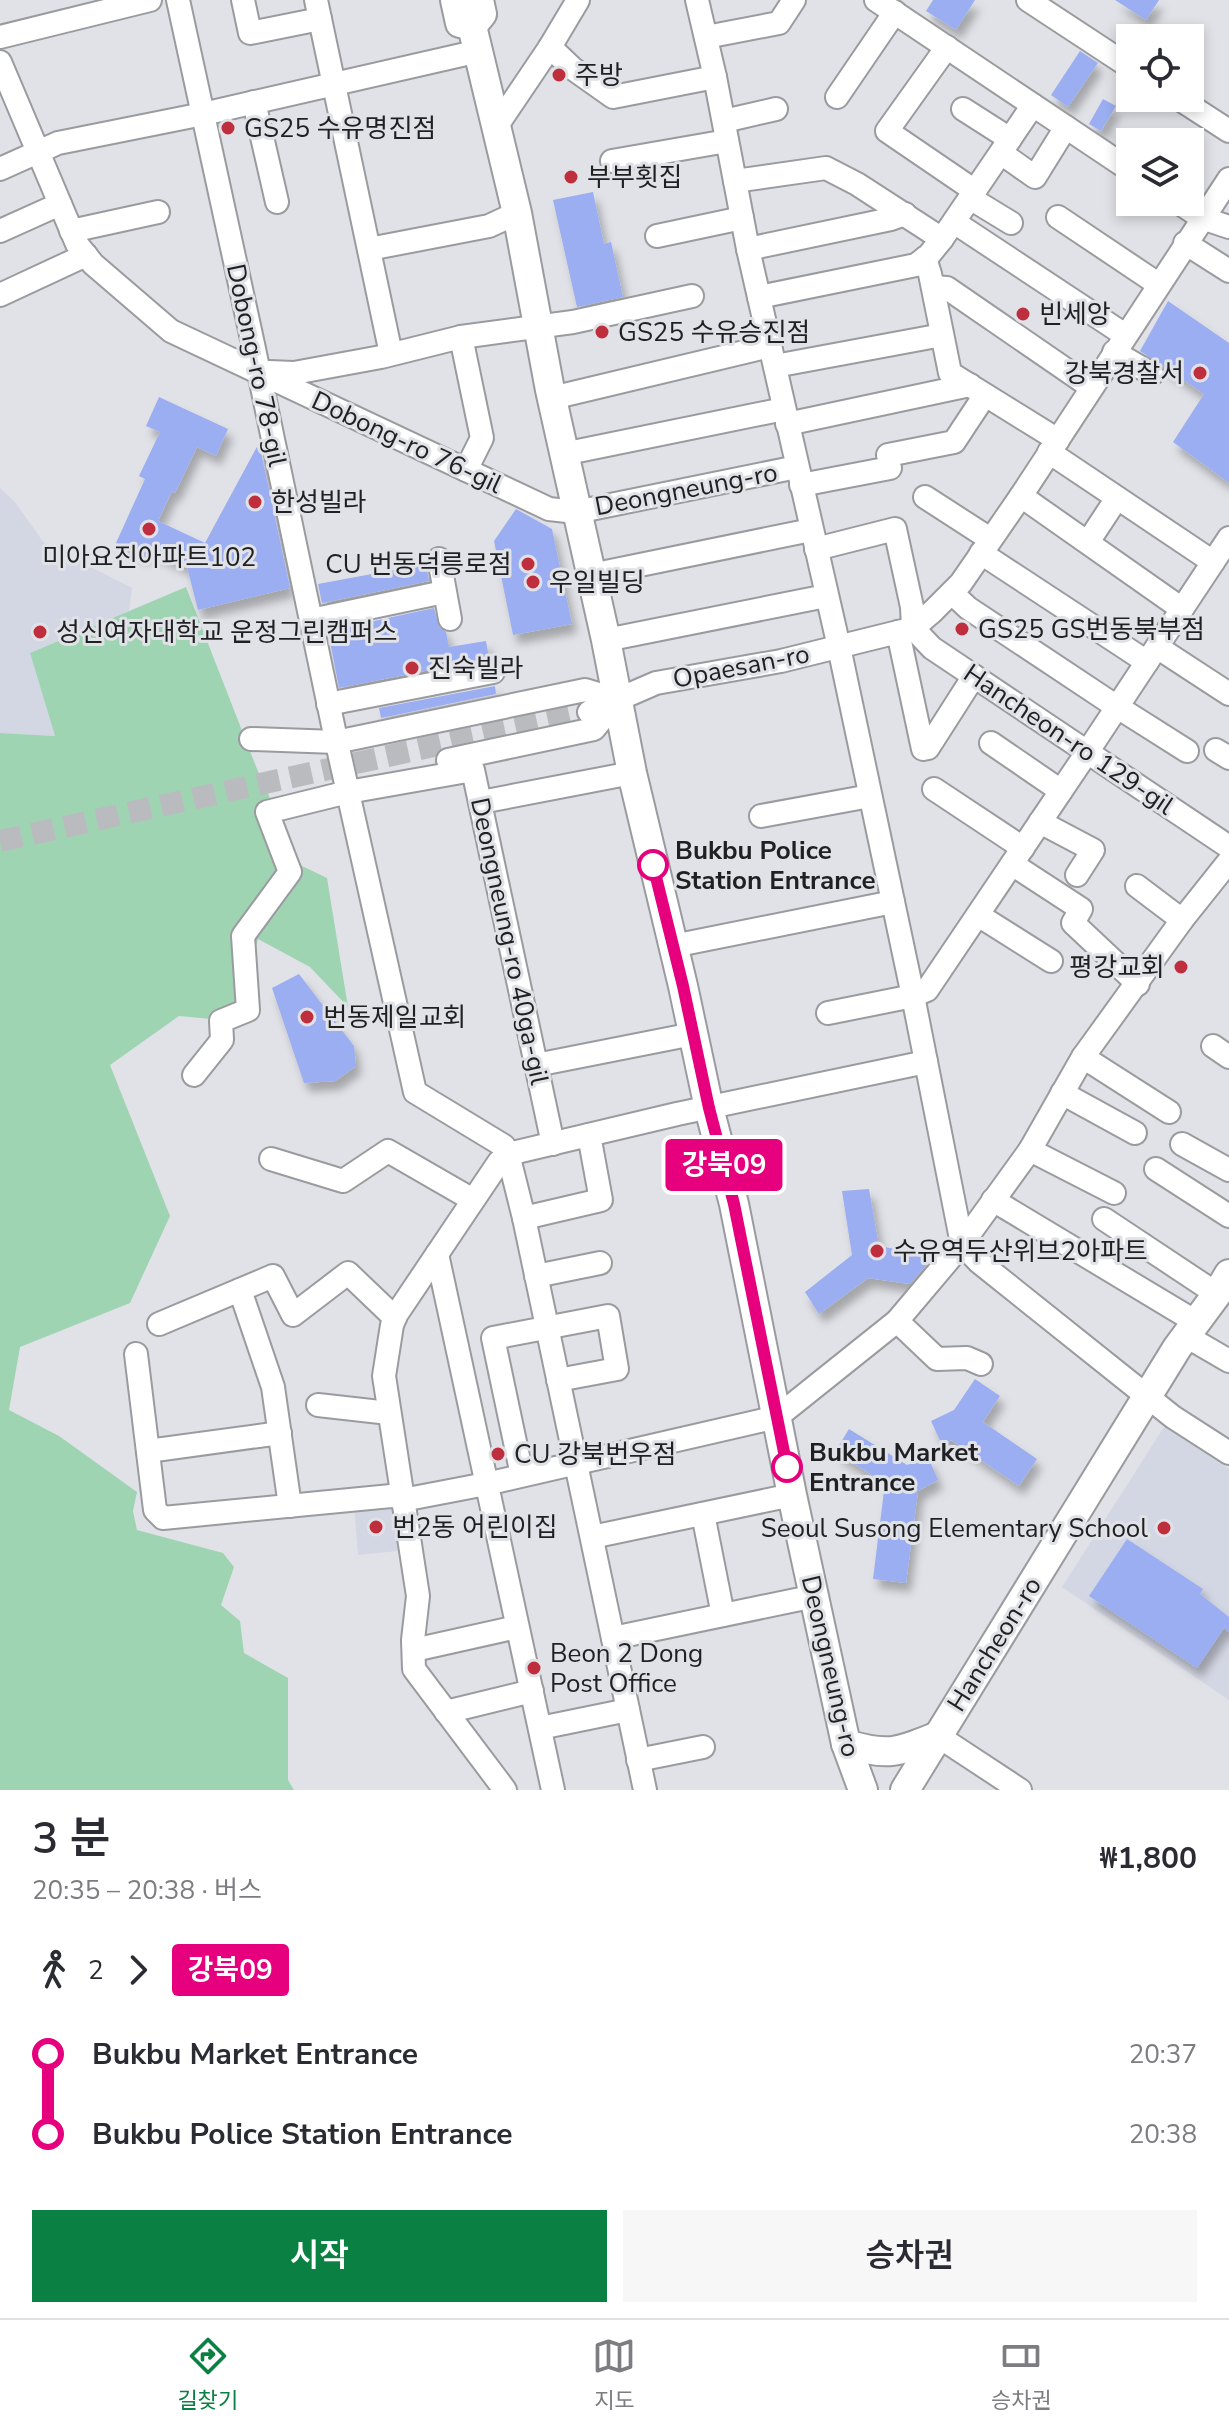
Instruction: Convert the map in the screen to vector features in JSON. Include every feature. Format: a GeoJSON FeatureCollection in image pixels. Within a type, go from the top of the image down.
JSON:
{"type":"FeatureCollection","features":[{"type":"Feature","properties":{"kind":"main road","name":"Deongneung-ro"},"geometry":{"type":"LineString","coordinates":[[455,0],[460,23],[477,26],[563,454],[606,640],[632,773],[734,1204],[846,1744],[863,1790]]}},
{"type":"Feature","properties":{"kind":"main road","name":"Hancheon-ro"},"geometry":{"type":"LineString","coordinates":[[905,1790],[1148,1396],[1226,1280]]}},
{"type":"Feature","properties":{"kind":"main road"},"geometry":{"type":"LineString","coordinates":[[846,1744],[868,1751],[892,1753],[938,1736]]}},
{"type":"Feature","properties":{"kind":"street"},"geometry":{"type":"LineString","coordinates":[[0,37],[150,0]]}},
{"type":"Feature","properties":{"kind":"street","name":"Dobong-ro 78-gil"},"geometry":{"type":"LineString","coordinates":[[178,0],[336,742],[415,1092],[504,1146],[508,1154]]}},
{"type":"Feature","properties":{"kind":"street"},"geometry":{"type":"LineString","coordinates":[[243,0],[250,33],[318,9],[391,354]]}},
{"type":"Feature","properties":{"kind":"street"},"geometry":{"type":"LineString","coordinates":[[496,127],[578,0]]}},
{"type":"Feature","properties":{"kind":"street"},"geometry":{"type":"LineString","coordinates":[[697,0],[748,249],[839,647],[962,1244],[979,1262],[1173,1417],[1229,1453]]}},
{"type":"Feature","properties":{"kind":"street"},"geometry":{"type":"LineString","coordinates":[[706,37],[779,23],[794,0]]}},
{"type":"Feature","properties":{"kind":"street"},"geometry":{"type":"LineString","coordinates":[[1028,0],[1116,58]]}},
{"type":"Feature","properties":{"kind":"street"},"geometry":{"type":"LineString","coordinates":[[837,97],[885,6],[1116,161]]}},
{"type":"Feature","properties":{"kind":"street"},"geometry":{"type":"LineString","coordinates":[[0,169],[58,143],[333,84],[477,26]]}},
{"type":"Feature","properties":{"kind":"street"},"geometry":{"type":"LineString","coordinates":[[550,47],[572,68],[613,97],[715,77]]}},
{"type":"Feature","properties":{"kind":"street"},"geometry":{"type":"LineString","coordinates":[[947,47],[887,131],[1011,223]]}},
{"type":"Feature","properties":{"kind":"street","name":"Dobong-ro 76-gil"},"geometry":{"type":"LineString","coordinates":[[0,62],[6,96],[37,151],[77,244],[171,331],[549,509],[576,512]]}},
{"type":"Feature","properties":{"kind":"street"},"geometry":{"type":"LineString","coordinates":[[254,102],[277,202]]}},
{"type":"Feature","properties":{"kind":"street"},"geometry":{"type":"LineString","coordinates":[[759,297],[916,265],[948,230],[1033,105]]}},
{"type":"Feature","properties":{"kind":"street"},"geometry":{"type":"LineString","coordinates":[[612,161],[726,131],[776,109]]}},
{"type":"Feature","properties":{"kind":"street"},"geometry":{"type":"LineString","coordinates":[[963,109],[1006,146],[1035,177],[1066,127]]}},
{"type":"Feature","properties":{"kind":"street"},"geometry":{"type":"LineString","coordinates":[[1200,112],[1229,131]]}},
{"type":"Feature","properties":{"kind":"street"},"geometry":{"type":"LineString","coordinates":[[735,181],[826,168],[905,214],[948,230],[1119,344],[1152,374]]}},
{"type":"Feature","properties":{"kind":"street","name":"Opaesan-ro"},"geometry":{"type":"LineString","coordinates":[[589,712],[656,683],[781,661],[905,630],[932,612],[961,583],[1021,496],[1229,179]]}},
{"type":"Feature","properties":{"kind":"street"},"geometry":{"type":"LineString","coordinates":[[0,231],[60,204]]}},
{"type":"Feature","properties":{"kind":"street"},"geometry":{"type":"LineString","coordinates":[[71,231],[158,212]]}},
{"type":"Feature","properties":{"kind":"street"},"geometry":{"type":"LineString","coordinates":[[369,249],[489,226],[517,213]]}},
{"type":"Feature","properties":{"kind":"street"},"geometry":{"type":"LineString","coordinates":[[748,249],[905,214]]}},
{"type":"Feature","properties":{"kind":"street"},"geometry":{"type":"LineString","coordinates":[[1199,216],[1229,227]]}},
{"type":"Feature","properties":{"kind":"street"},"geometry":{"type":"LineString","coordinates":[[1058,217],[1158,284]]}},
{"type":"Feature","properties":{"kind":"street"},"geometry":{"type":"LineString","coordinates":[[657,236],[742,218]]}},
{"type":"Feature","properties":{"kind":"street"},"geometry":{"type":"LineString","coordinates":[[1185,243],[1229,271]]}},
{"type":"Feature","properties":{"kind":"street"},"geometry":{"type":"LineString","coordinates":[[0,295],[86,255]]}},
{"type":"Feature","properties":{"kind":"street"},"geometry":{"type":"LineString","coordinates":[[828,1013],[913,996],[927,990],[1223,552],[1117,498],[1053,446],[950,373],[925,258]]}},
{"type":"Feature","properties":{"kind":"street"},"geometry":{"type":"LineString","coordinates":[[933,287],[947,288],[1091,387]]}},
{"type":"Feature","properties":{"kind":"street"},"geometry":{"type":"LineString","coordinates":[[258,372],[294,373],[461,337],[573,322],[692,296]]}},
{"type":"Feature","properties":{"kind":"street"},"geometry":{"type":"LineString","coordinates":[[552,398],[772,356],[942,335]]}},
{"type":"Feature","properties":{"kind":"street"},"geometry":{"type":"LineString","coordinates":[[461,337],[482,438],[466,470]]}},
{"type":"Feature","properties":{"kind":"street"},"geometry":{"type":"LineString","coordinates":[[563,454],[786,417],[977,390]]}},
{"type":"Feature","properties":{"kind":"street","name":"Deongneung-ro"},"geometry":{"type":"LineString","coordinates":[[576,512],[889,461],[954,442],[977,390]]}},
{"type":"Feature","properties":{"kind":"street"},"geometry":{"type":"LineString","coordinates":[[1021,496],[1182,609]]}},
{"type":"Feature","properties":{"kind":"street"},"geometry":{"type":"LineString","coordinates":[[925,497],[986,546],[1152,655],[1229,694]]}},
{"type":"Feature","properties":{"kind":"street"},"geometry":{"type":"LineString","coordinates":[[1088,542],[1117,498]]}},
{"type":"Feature","properties":{"kind":"street"},"geometry":{"type":"LineString","coordinates":[[591,575],[895,529],[912,607],[905,630],[923,749],[928,748],[974,676]]}},
{"type":"Feature","properties":{"kind":"street"},"geometry":{"type":"LineString","coordinates":[[439,559],[450,619]]}},
{"type":"Feature","properties":{"kind":"street"},"geometry":{"type":"LineString","coordinates":[[311,620],[444,592]]}},
{"type":"Feature","properties":{"kind":"street"},"geometry":{"type":"LineString","coordinates":[[952,593],[968,608],[1187,751]]}},
{"type":"Feature","properties":{"kind":"street"},"geometry":{"type":"LineString","coordinates":[[606,640],[826,596]]}},
{"type":"Feature","properties":{"kind":"street","name":"Hancheon-ro 129-gil"},"geometry":{"type":"LineString","coordinates":[[905,630],[1229,847]]}},
{"type":"Feature","properties":{"kind":"street"},"geometry":{"type":"LineString","coordinates":[[328,704],[493,672]]}},
{"type":"Feature","properties":{"kind":"street"},"geometry":{"type":"LineString","coordinates":[[194,1075],[222,1040],[221,1021],[248,1010],[243,936],[290,872],[267,812],[346,785],[594,729],[618,700],[585,690],[336,742],[251,739]]}},
{"type":"Feature","properties":{"kind":"street"},"geometry":{"type":"LineString","coordinates":[[991,743],[1061,791]]}},
{"type":"Feature","properties":{"kind":"street","name":"Deongneung-ro 40ga-gil"},"geometry":{"type":"LineString","coordinates":[[346,785],[473,770],[553,1144]]}},
{"type":"Feature","properties":{"kind":"street"},"geometry":{"type":"LineString","coordinates":[[481,802],[632,773]]}},
{"type":"Feature","properties":{"kind":"street"},"geometry":{"type":"LineString","coordinates":[[934,789],[1081,909],[1073,923],[1138,984]]}},
{"type":"Feature","properties":{"kind":"street"},"geometry":{"type":"LineString","coordinates":[[761,816],[870,796]]}},
{"type":"Feature","properties":{"kind":"street"},"geometry":{"type":"LineString","coordinates":[[1040,822],[1093,850],[1077,875]]}},
{"type":"Feature","properties":{"kind":"street"},"geometry":{"type":"LineString","coordinates":[[136,1354],[155,1510],[163,1518],[391,1496],[413,1498],[777,1417],[897,1321],[962,1244],[1030,1150],[1083,1057],[1182,920],[1229,861]]}},
{"type":"Feature","properties":{"kind":"street"},"geometry":{"type":"LineString","coordinates":[[1137,886],[1182,920]]}},
{"type":"Feature","properties":{"kind":"street"},"geometry":{"type":"LineString","coordinates":[[673,946],[893,902]]}},
{"type":"Feature","properties":{"kind":"street"},"geometry":{"type":"LineString","coordinates":[[978,915],[1051,961]]}},
{"type":"Feature","properties":{"kind":"street"},"geometry":{"type":"LineString","coordinates":[[536,1065],[693,1034]]}},
{"type":"Feature","properties":{"kind":"street"},"geometry":{"type":"LineString","coordinates":[[1083,1057],[1169,1112]]}},
{"type":"Feature","properties":{"kind":"street"},"geometry":{"type":"LineString","coordinates":[[505,1790],[414,1669],[418,1596],[384,1376],[395,1318],[499,1162],[508,1154],[926,1062]]}},
{"type":"Feature","properties":{"kind":"street"},"geometry":{"type":"LineString","coordinates":[[1062,1093],[1135,1133]]}},
{"type":"Feature","properties":{"kind":"street"},"geometry":{"type":"LineString","coordinates":[[524,1218],[601,1200],[589,1135]]}},
{"type":"Feature","properties":{"kind":"street"},"geometry":{"type":"LineString","coordinates":[[1182,1144],[1229,1170]]}},
{"type":"Feature","properties":{"kind":"street"},"geometry":{"type":"LineString","coordinates":[[1030,1150],[1114,1193]]}},
{"type":"Feature","properties":{"kind":"street"},"geometry":{"type":"LineString","coordinates":[[271,1159],[343,1181],[388,1151],[473,1200]]}},
{"type":"Feature","properties":{"kind":"street"},"geometry":{"type":"LineString","coordinates":[[508,1154],[645,1790]]}},
{"type":"Feature","properties":{"kind":"street"},"geometry":{"type":"LineString","coordinates":[[1156,1169],[1229,1216]]}},
{"type":"Feature","properties":{"kind":"street"},"geometry":{"type":"LineString","coordinates":[[993,1200],[1191,1329],[1229,1361]]}},
{"type":"Feature","properties":{"kind":"street","name":"Hancheon-ro"},"geometry":{"type":"LineString","coordinates":[[1104,1219],[1226,1280]]}},
{"type":"Feature","properties":{"kind":"street"},"geometry":{"type":"LineString","coordinates":[[437,1254],[553,1790]]}},
{"type":"Feature","properties":{"kind":"street"},"geometry":{"type":"LineString","coordinates":[[536,1276],[600,1263]]}},
{"type":"Feature","properties":{"kind":"street"},"geometry":{"type":"LineString","coordinates":[[159,1324],[273,1276],[293,1315],[348,1273],[395,1318]]}},
{"type":"Feature","properties":{"kind":"street"},"geometry":{"type":"LineString","coordinates":[[240,1290],[273,1387],[290,1506]]}},
{"type":"Feature","properties":{"kind":"street"},"geometry":{"type":"LineString","coordinates":[[522,1475],[493,1338],[608,1316],[617,1369],[558,1380]]}},
{"type":"Feature","properties":{"kind":"street"},"geometry":{"type":"LineString","coordinates":[[897,1321],[937,1359],[967,1358],[981,1364]]}},
{"type":"Feature","properties":{"kind":"street"},"geometry":{"type":"LineString","coordinates":[[318,1405],[389,1413]]}},
{"type":"Feature","properties":{"kind":"street"},"geometry":{"type":"LineString","coordinates":[[148,1451],[280,1433]]}},
{"type":"Feature","properties":{"kind":"street"},"geometry":{"type":"LineString","coordinates":[[592,1537],[792,1495]]}},
{"type":"Feature","properties":{"kind":"street"},"geometry":{"type":"LineString","coordinates":[[703,1514],[723,1615]]}},
{"type":"Feature","properties":{"kind":"street"},"geometry":{"type":"LineString","coordinates":[[613,1638],[815,1596]]}},
{"type":"Feature","properties":{"kind":"street"},"geometry":{"type":"LineString","coordinates":[[414,1650],[517,1627]]}},
{"type":"Feature","properties":{"kind":"street"},"geometry":{"type":"LineString","coordinates":[[446,1712],[532,1691]]}},
{"type":"Feature","properties":{"kind":"street"},"geometry":{"type":"LineString","coordinates":[[540,1728],[628,1710]]}},
{"type":"Feature","properties":{"kind":"street"},"geometry":{"type":"LineString","coordinates":[[938,1736],[1020,1790]]}},
{"type":"Feature","properties":{"kind":"street"},"geometry":{"type":"LineString","coordinates":[[638,1760],[703,1747]]}},
{"type":"Feature","properties":{"kind":"shaded area","name":"성신여자대학교 운정그린캠퍼스"},"geometry":{"type":"Polygon","coordinates":[[[0,488],[15,502],[44,543],[132,588],[129,611],[30,653],[55,736],[0,733],[0,488]]]}},
{"type":"Feature","properties":{"kind":"shaded area","name":"Seoul Susong Elementary School"},"geometry":{"type":"Polygon","coordinates":[[[1164,1427],[1229,1469],[1229,1700],[1062,1587],[1164,1427]]]}},
{"type":"Feature","properties":{"kind":"shaded area","name":"번2동 어린이집"},"geometry":{"type":"Polygon","coordinates":[[[393,1500],[398,1551],[358,1555],[354,1504],[393,1500]]]}},
{"type":"Feature","properties":{"kind":"green space"},"geometry":{"type":"Polygon","coordinates":[[[186,587],[257,769],[300,865],[327,878],[348,1007],[310,967],[258,939],[239,1004],[211,1019],[179,1016],[110,1065],[170,1216],[130,1303],[20,1347],[9,1410],[59,1436],[137,1492],[133,1511],[137,1530],[223,1553],[234,1567],[221,1605],[240,1621],[244,1653],[288,1678],[288,1780],[294,1790],[0,1790],[0,733],[55,736],[30,653],[186,587]]]}},
{"type":"Feature","properties":{"kind":"building"},"geometry":{"type":"Polygon","coordinates":[[[933,0],[975,0],[956,30],[926,11],[933,0]]]}},
{"type":"Feature","properties":{"kind":"building"},"geometry":{"type":"Polygon","coordinates":[[[1115,0],[1159,0],[1146,20],[1115,0]]]}},
{"type":"Feature","properties":{"kind":"building"},"geometry":{"type":"Polygon","coordinates":[[[1080,51],[1098,63],[1068,107],[1051,95],[1080,51]]]}},
{"type":"Feature","properties":{"kind":"building"},"geometry":{"type":"Polygon","coordinates":[[[1103,99],[1116,106],[1101,131],[1089,124],[1103,99]]]}},
{"type":"Feature","properties":{"kind":"building"},"geometry":{"type":"Polygon","coordinates":[[[593,192],[604,244],[611,242],[623,297],[577,307],[553,200],[593,192]]]}},
{"type":"Feature","properties":{"kind":"building","name":"강북경찰서"},"geometry":{"type":"Polygon","coordinates":[[[1168,301],[1229,343],[1229,483],[1173,442],[1204,394],[1140,351],[1168,301]]]}},
{"type":"Feature","properties":{"kind":"building"},"geometry":{"type":"Polygon","coordinates":[[[159,397],[228,429],[216,456],[197,447],[158,521],[205,543],[259,443],[290,588],[198,610],[187,567],[148,549],[145,556],[116,543],[145,479],[139,476],[160,432],[146,426],[159,397]]]}},
{"type":"Feature","properties":{"kind":"building","name":"우일빌딩"},"geometry":{"type":"Polygon","coordinates":[[[516,509],[552,529],[572,624],[513,635],[494,541],[516,509]]]}},
{"type":"Feature","properties":{"kind":"building"},"geometry":{"type":"Polygon","coordinates":[[[426,564],[429,581],[322,603],[318,584],[426,564]]]}},
{"type":"Feature","properties":{"kind":"building"},"geometry":{"type":"Polygon","coordinates":[[[434,608],[439,627],[446,632],[449,647],[486,641],[489,658],[339,688],[328,631],[434,608]]]}},
{"type":"Feature","properties":{"kind":"building"},"geometry":{"type":"Polygon","coordinates":[[[495,686],[496,694],[381,718],[379,708],[495,686]]]}},
{"type":"Feature","properties":{"kind":"building","name":"번동제일교회"},"geometry":{"type":"Polygon","coordinates":[[[299,974],[354,1046],[356,1066],[335,1081],[304,1083],[272,988],[299,974]]]}},
{"type":"Feature","properties":{"kind":"building","name":"수유역두산위브2아파트"},"geometry":{"type":"Polygon","coordinates":[[[869,1189],[879,1246],[932,1258],[910,1284],[868,1278],[819,1314],[805,1292],[852,1255],[842,1191],[869,1189]]]}},
{"type":"Feature","properties":{"kind":"building"},"geometry":{"type":"Polygon","coordinates":[[[975,1379],[1000,1396],[983,1422],[1037,1459],[1019,1486],[951,1440],[942,1445],[931,1421],[954,1410],[975,1379]]]}},
{"type":"Feature","properties":{"kind":"building"},"geometry":{"type":"Polygon","coordinates":[[[849,1429],[907,1465],[928,1457],[938,1480],[918,1491],[906,1583],[873,1579],[885,1483],[835,1452],[849,1429]]]}},
{"type":"Feature","properties":{"kind":"building"},"geometry":{"type":"Polygon","coordinates":[[[1127,1539],[1203,1589],[1200,1594],[1229,1617],[1229,1632],[1224,1628],[1197,1668],[1089,1596],[1127,1539]]]}},
{"type":"Feature","properties":{"kind":"tunnel"},"geometry":{"type":"LineString","coordinates":[[0,841],[589,712]]}},
{"type":"Feature","properties":{"kind":"bus line","name":"강북09"},"geometry":{"type":"LineString","coordinates":[[653,865],[734,1204],[787,1467]]}},
{"type":"Feature","properties":{"kind":"place","name":"주방"},"geometry":{"type":"Point","coordinates":[559,75]}},
{"type":"Feature","properties":{"kind":"place","name":"GS25 수유명진점"},"geometry":{"type":"Point","coordinates":[228,128]}},
{"type":"Feature","properties":{"kind":"place","name":"부부횟집"},"geometry":{"type":"Point","coordinates":[571,177]}},
{"type":"Feature","properties":{"kind":"place","name":"빈세앙"},"geometry":{"type":"Point","coordinates":[1023,314]}},
{"type":"Feature","properties":{"kind":"place","name":"GS25 수유승진점"},"geometry":{"type":"Point","coordinates":[602,332]}},
{"type":"Feature","properties":{"kind":"place","name":"강북경찰서"},"geometry":{"type":"Point","coordinates":[1200,373]}},
{"type":"Feature","properties":{"kind":"place","name":"한성빌라"},"geometry":{"type":"Point","coordinates":[255,502]}},
{"type":"Feature","properties":{"kind":"place","name":"미아요진아파트102"},"geometry":{"type":"Point","coordinates":[149,529]}},
{"type":"Feature","properties":{"kind":"place","name":"CU 번동덕릉로점"},"geometry":{"type":"Point","coordinates":[528,564]}},
{"type":"Feature","properties":{"kind":"place","name":"우일빌딩"},"geometry":{"type":"Point","coordinates":[533,582]}},
{"type":"Feature","properties":{"kind":"place","name":"GS25 GS번동북부점"},"geometry":{"type":"Point","coordinates":[962,629]}},
{"type":"Feature","properties":{"kind":"place","name":"성신여자대학교 운정그린캠퍼스"},"geometry":{"type":"Point","coordinates":[40,632]}},
{"type":"Feature","properties":{"kind":"place","name":"진숙빌라"},"geometry":{"type":"Point","coordinates":[412,668]}},
{"type":"Feature","properties":{"kind":"place","name":"Bukbu Police Station Entrance"},"geometry":{"type":"Point","coordinates":[653,865]}},
{"type":"Feature","properties":{"kind":"place","name":"평강교회"},"geometry":{"type":"Point","coordinates":[1181,967]}},
{"type":"Feature","properties":{"kind":"place","name":"번동제일교회"},"geometry":{"type":"Point","coordinates":[307,1017]}},
{"type":"Feature","properties":{"kind":"place","name":"수유역두산위브2아파트"},"geometry":{"type":"Point","coordinates":[877,1251]}},
{"type":"Feature","properties":{"kind":"place","name":"CU 강북번우점"},"geometry":{"type":"Point","coordinates":[498,1454]}},
{"type":"Feature","properties":{"kind":"place","name":"Bukbu Market Entrance"},"geometry":{"type":"Point","coordinates":[787,1467]}},
{"type":"Feature","properties":{"kind":"place","name":"번2동 어린이집"},"geometry":{"type":"Point","coordinates":[376,1527]}},
{"type":"Feature","properties":{"kind":"place","name":"Seoul Susong Elementary School"},"geometry":{"type":"Point","coordinates":[1164,1528]}},
{"type":"Feature","properties":{"kind":"place","name":"Beon 2 Dong Post Office"},"geometry":{"type":"Point","coordinates":[534,1668]}}]}
